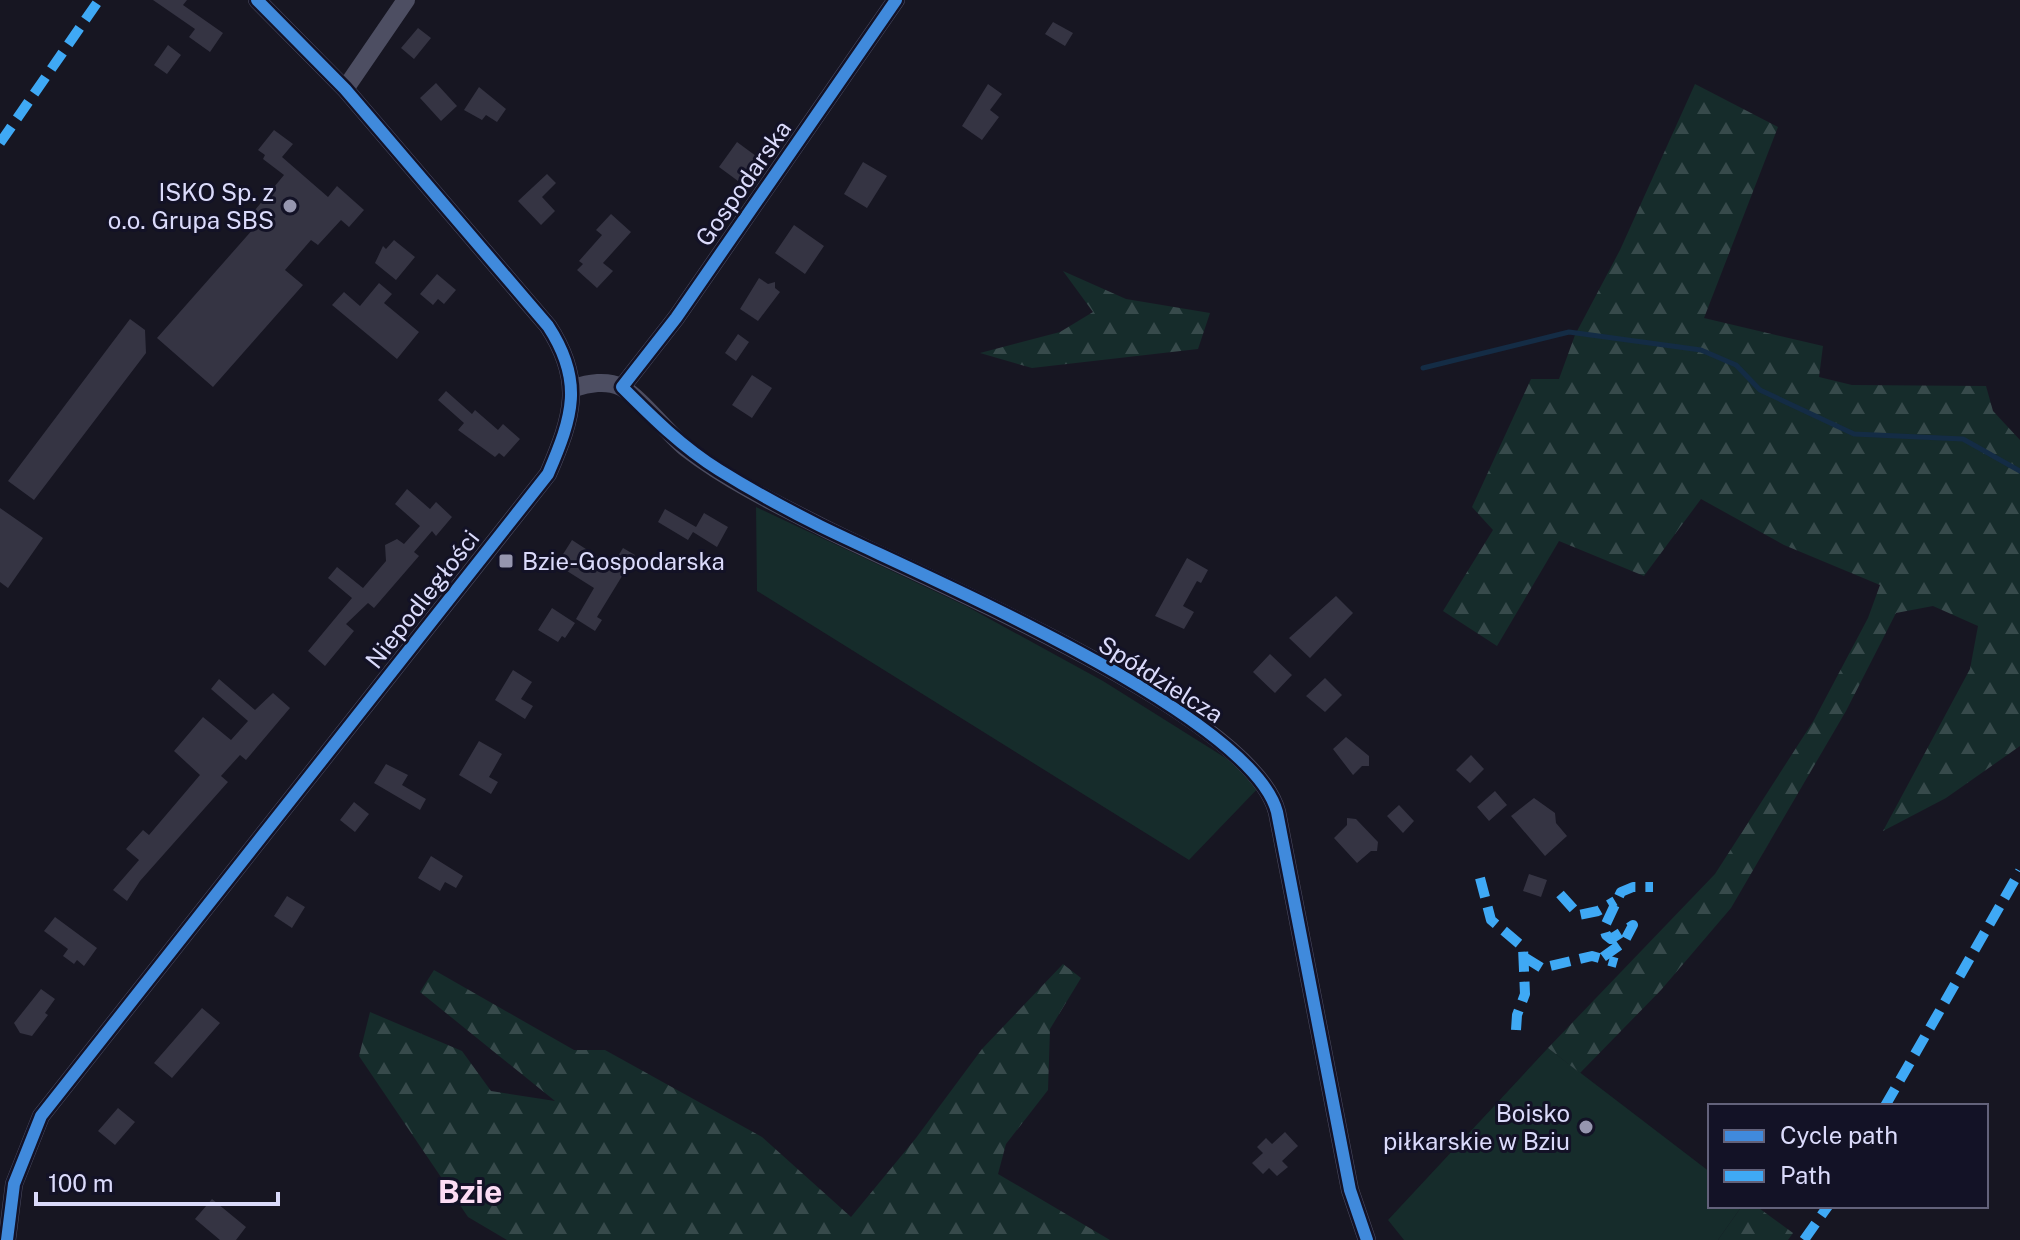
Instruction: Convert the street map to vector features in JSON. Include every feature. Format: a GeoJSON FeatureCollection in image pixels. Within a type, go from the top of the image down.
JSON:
{"type":"FeatureCollection","features":[{"type":"Feature","properties":{"kind":"street","name":"Niepodległości"},"geometry":{"type":"LineString","coordinates":[[7,1240],[6,1190],[41,1116],[548,474],[566,432],[574,388],[564,351],[528,299],[345,89],[257,0]]}},
{"type":"Feature","properties":{"kind":"street"},"geometry":{"type":"LineString","coordinates":[[345,89],[406,0]]}},
{"type":"Feature","properties":{"kind":"street","name":"Gospodarska"},"geometry":{"type":"LineString","coordinates":[[622,387],[676,318],[896,0]]}},
{"type":"Feature","properties":{"kind":"street"},"geometry":{"type":"LineString","coordinates":[[574,388],[600,382],[622,387]]}},
{"type":"Feature","properties":{"kind":"street","name":"Spółdzielcza"},"geometry":{"type":"LineString","coordinates":[[622,387],[687,449],[720,471],[819,526],[963,591],[1106,668],[1184,715],[1255,770],[1273,796],[1277,812],[1350,1190],[1367,1240]]}},
{"type":"Feature","properties":{"kind":"green space"},"geometry":{"type":"Polygon","coordinates":[[[1695,84],[1778,127],[1704,318],[1823,346],[1819,377],[1852,385],[1986,386],[1993,411],[2020,440],[2020,746],[1946,798],[1883,831],[1970,669],[1978,626],[1933,606],[1896,613],[1846,711],[1731,908],[1661,990],[1580,1073],[1548,1048],[1715,874],[1814,720],[1868,618],[1880,585],[1784,545],[1701,499],[1644,576],[1559,541],[1497,646],[1443,611],[1493,530],[1472,507],[1531,379],[1559,379],[1575,335],[1620,250],[1695,84]]]}},
{"type":"Feature","properties":{"kind":"green space"},"geometry":{"type":"Polygon","coordinates":[[[1063,271],[1126,299],[1210,313],[1198,349],[1032,368],[980,353],[1060,332],[1093,312],[1063,271]]]}},
{"type":"Feature","properties":{"kind":"green space"},"geometry":{"type":"Polygon","coordinates":[[[756,507],[968,607],[1103,681],[1264,782],[1189,860],[757,591],[756,507]]]}},
{"type":"Feature","properties":{"kind":"green space"},"geometry":{"type":"Polygon","coordinates":[[[1063,964],[1081,978],[1050,1029],[1048,1090],[1006,1144],[998,1174],[1110,1240],[507,1240],[468,1217],[359,1056],[370,1012],[462,1051],[491,1091],[555,1101],[420,992],[434,970],[574,1050],[605,1050],[762,1137],[851,1217],[916,1138],[982,1049],[1063,964]]]}},
{"type":"Feature","properties":{"kind":"green space"},"geometry":{"type":"Polygon","coordinates":[[[1548,1048],[1708,1170],[1708,1208],[1741,1208],[1718,1240],[1404,1240],[1388,1220],[1548,1048]]]}},
{"type":"Feature","properties":{"kind":"green space"},"geometry":{"type":"Polygon","coordinates":[[[1741,1208],[1759,1208],[1793,1233],[1788,1240],[1718,1240],[1741,1208]]]}},
{"type":"Feature","properties":{"kind":"building"},"geometry":{"type":"Polygon","coordinates":[[[153,0],[187,0],[183,5],[223,33],[210,52],[189,37],[195,29],[153,0]]]}},
{"type":"Feature","properties":{"kind":"building"},"geometry":{"type":"Polygon","coordinates":[[[1053,22],[1073,33],[1065,46],[1045,34],[1053,22]]]}},
{"type":"Feature","properties":{"kind":"building"},"geometry":{"type":"Polygon","coordinates":[[[418,28],[431,38],[414,59],[401,48],[418,28]]]}},
{"type":"Feature","properties":{"kind":"building"},"geometry":{"type":"Polygon","coordinates":[[[168,45],[181,55],[167,74],[154,65],[168,45]]]}},
{"type":"Feature","properties":{"kind":"building"},"geometry":{"type":"Polygon","coordinates":[[[436,83],[457,106],[441,121],[420,98],[436,83]]]}},
{"type":"Feature","properties":{"kind":"building"},"geometry":{"type":"Polygon","coordinates":[[[988,84],[1002,94],[990,110],[999,117],[982,140],[962,126],[988,84]]]}},
{"type":"Feature","properties":{"kind":"building"},"geometry":{"type":"Polygon","coordinates":[[[479,87],[506,109],[497,122],[486,115],[482,120],[464,110],[479,87]]]}},
{"type":"Feature","properties":{"kind":"building"},"geometry":{"type":"Polygon","coordinates":[[[274,130],[293,144],[282,157],[328,197],[337,186],[364,210],[349,227],[341,220],[318,245],[311,240],[285,270],[303,285],[213,387],[157,338],[254,228],[246,221],[284,175],[263,159],[265,155],[258,150],[274,130]]]}},
{"type":"Feature","properties":{"kind":"building"},"geometry":{"type":"Polygon","coordinates":[[[737,142],[756,156],[738,181],[719,167],[737,142]]]}},
{"type":"Feature","properties":{"kind":"building"},"geometry":{"type":"Polygon","coordinates":[[[863,162],[887,176],[867,208],[844,194],[863,162]]]}},
{"type":"Feature","properties":{"kind":"building"},"geometry":{"type":"Polygon","coordinates":[[[547,174],[556,183],[542,197],[555,211],[541,225],[518,201],[547,174]]]}},
{"type":"Feature","properties":{"kind":"building"},"geometry":{"type":"Polygon","coordinates":[[[611,214],[631,232],[603,263],[613,271],[597,288],[577,270],[583,264],[579,261],[602,235],[596,230],[611,214]]]}},
{"type":"Feature","properties":{"kind":"building"},"geometry":{"type":"Polygon","coordinates":[[[794,225],[824,246],[805,274],[775,253],[794,225]]]}},
{"type":"Feature","properties":{"kind":"building"},"geometry":{"type":"Polygon","coordinates":[[[394,240],[415,257],[396,280],[375,263],[383,246],[386,249],[394,240]]]}},
{"type":"Feature","properties":{"kind":"building"},"geometry":{"type":"Polygon","coordinates":[[[437,274],[456,290],[444,304],[438,299],[433,305],[420,294],[437,274]]]}},
{"type":"Feature","properties":{"kind":"building"},"geometry":{"type":"Polygon","coordinates":[[[759,278],[768,284],[775,282],[775,288],[780,292],[758,321],[740,309],[759,278]]]}},
{"type":"Feature","properties":{"kind":"building"},"geometry":{"type":"Polygon","coordinates":[[[379,283],[392,294],[384,303],[419,332],[397,359],[332,305],[344,292],[360,306],[379,283]]]}},
{"type":"Feature","properties":{"kind":"building"},"geometry":{"type":"Polygon","coordinates":[[[130,319],[145,330],[146,353],[34,500],[8,481],[130,319]]]}},
{"type":"Feature","properties":{"kind":"building"},"geometry":{"type":"Polygon","coordinates":[[[738,334],[749,342],[736,361],[725,353],[738,334]]]}},
{"type":"Feature","properties":{"kind":"building"},"geometry":{"type":"Polygon","coordinates":[[[752,375],[772,388],[752,418],[732,405],[752,375]]]}},
{"type":"Feature","properties":{"kind":"building"},"geometry":{"type":"Polygon","coordinates":[[[446,391],[472,414],[475,410],[498,430],[503,424],[520,439],[504,457],[499,453],[495,457],[458,430],[464,423],[438,400],[446,391]]]}},
{"type":"Feature","properties":{"kind":"building"},"geometry":{"type":"Polygon","coordinates":[[[407,489],[430,509],[436,502],[452,517],[436,536],[432,531],[414,552],[419,556],[374,608],[368,603],[346,624],[354,631],[325,666],[308,651],[352,598],[328,578],[337,567],[363,588],[386,561],[385,545],[397,539],[404,544],[420,526],[395,504],[407,489]]]}},
{"type":"Feature","properties":{"kind":"building"},"geometry":{"type":"Polygon","coordinates":[[[0,508],[43,538],[8,588],[0,582],[0,508]]]}},
{"type":"Feature","properties":{"kind":"building"},"geometry":{"type":"Polygon","coordinates":[[[665,509],[696,527],[704,513],[728,527],[717,547],[693,532],[688,540],[658,522],[665,509]]]}},
{"type":"Feature","properties":{"kind":"building"},"geometry":{"type":"Polygon","coordinates":[[[572,540],[612,566],[623,548],[635,555],[597,617],[602,620],[595,631],[576,619],[594,588],[567,571],[570,566],[560,559],[572,540]]]}},
{"type":"Feature","properties":{"kind":"building"},"geometry":{"type":"Polygon","coordinates":[[[1187,558],[1208,570],[1201,583],[1197,581],[1183,606],[1194,612],[1184,629],[1155,616],[1187,558]]]}},
{"type":"Feature","properties":{"kind":"building"},"geometry":{"type":"Polygon","coordinates":[[[1336,596],[1353,613],[1310,658],[1289,638],[1336,596]]]}},
{"type":"Feature","properties":{"kind":"building"},"geometry":{"type":"Polygon","coordinates":[[[552,608],[575,623],[565,638],[562,636],[558,642],[538,630],[552,608]]]}},
{"type":"Feature","properties":{"kind":"building"},"geometry":{"type":"Polygon","coordinates":[[[1270,654],[1292,675],[1275,693],[1253,672],[1270,654]]]}},
{"type":"Feature","properties":{"kind":"building"},"geometry":{"type":"Polygon","coordinates":[[[513,670],[532,682],[521,699],[533,706],[525,719],[495,700],[513,670]]]}},
{"type":"Feature","properties":{"kind":"building"},"geometry":{"type":"Polygon","coordinates":[[[1325,678],[1342,695],[1325,712],[1306,696],[1325,678]]]}},
{"type":"Feature","properties":{"kind":"building"},"geometry":{"type":"Polygon","coordinates":[[[219,679],[255,710],[273,693],[290,708],[246,760],[240,755],[221,776],[228,782],[140,881],[127,901],[113,890],[139,860],[126,849],[143,830],[149,835],[200,775],[174,751],[203,717],[231,740],[248,721],[211,689],[219,679]]]}},
{"type":"Feature","properties":{"kind":"building"},"geometry":{"type":"Polygon","coordinates":[[[1346,737],[1369,756],[1369,766],[1362,766],[1353,775],[1333,749],[1346,737]]]}},
{"type":"Feature","properties":{"kind":"building"},"geometry":{"type":"Polygon","coordinates":[[[479,741],[502,754],[489,777],[498,782],[491,794],[459,775],[479,741]]]}},
{"type":"Feature","properties":{"kind":"building"},"geometry":{"type":"Polygon","coordinates":[[[1471,755],[1484,769],[1470,783],[1456,770],[1471,755]]]}},
{"type":"Feature","properties":{"kind":"building"},"geometry":{"type":"Polygon","coordinates":[[[386,764],[408,775],[402,785],[426,799],[420,810],[374,783],[386,764]]]}},
{"type":"Feature","properties":{"kind":"building"},"geometry":{"type":"Polygon","coordinates":[[[1495,791],[1507,805],[1489,821],[1477,807],[1495,791]]]}},
{"type":"Feature","properties":{"kind":"building"},"geometry":{"type":"Polygon","coordinates":[[[1534,798],[1555,813],[1556,823],[1567,836],[1545,856],[1511,816],[1534,798]]]}},
{"type":"Feature","properties":{"kind":"building"},"geometry":{"type":"Polygon","coordinates":[[[354,802],[369,814],[355,832],[340,820],[354,802]]]}},
{"type":"Feature","properties":{"kind":"building"},"geometry":{"type":"Polygon","coordinates":[[[1399,805],[1414,821],[1403,833],[1387,816],[1399,805]]]}},
{"type":"Feature","properties":{"kind":"building"},"geometry":{"type":"Polygon","coordinates":[[[1347,818],[1356,819],[1378,842],[1377,851],[1371,851],[1357,863],[1334,838],[1347,825],[1347,818]]]}},
{"type":"Feature","properties":{"kind":"building"},"geometry":{"type":"Polygon","coordinates":[[[431,856],[463,876],[456,888],[445,882],[440,891],[418,878],[431,856]]]}},
{"type":"Feature","properties":{"kind":"building"},"geometry":{"type":"Polygon","coordinates":[[[1529,874],[1547,880],[1541,897],[1523,891],[1529,874]]]}},
{"type":"Feature","properties":{"kind":"building"},"geometry":{"type":"Polygon","coordinates":[[[287,896],[305,907],[292,928],[274,916],[287,896]]]}},
{"type":"Feature","properties":{"kind":"building"},"geometry":{"type":"Polygon","coordinates":[[[55,917],[97,948],[84,966],[77,960],[74,964],[63,956],[68,949],[44,931],[55,917]]]}},
{"type":"Feature","properties":{"kind":"building"},"geometry":{"type":"Polygon","coordinates":[[[41,989],[55,999],[45,1013],[48,1015],[32,1036],[20,1033],[14,1023],[41,989]]]}},
{"type":"Feature","properties":{"kind":"building"},"geometry":{"type":"Polygon","coordinates":[[[202,1008],[220,1023],[172,1078],[154,1063],[202,1008]]]}},
{"type":"Feature","properties":{"kind":"building"},"geometry":{"type":"Polygon","coordinates":[[[118,1108],[135,1122],[115,1145],[98,1131],[118,1108]]]}},
{"type":"Feature","properties":{"kind":"building"},"geometry":{"type":"Polygon","coordinates":[[[1285,1132],[1298,1146],[1282,1161],[1288,1167],[1277,1176],[1269,1168],[1263,1174],[1252,1163],[1263,1153],[1257,1147],[1266,1138],[1272,1144],[1285,1132]]]}},
{"type":"Feature","properties":{"kind":"building"},"geometry":{"type":"Polygon","coordinates":[[[212,1199],[246,1227],[236,1240],[220,1240],[195,1219],[212,1199]]]}},
{"type":"Feature","properties":{"kind":"waterway"},"geometry":{"type":"LineString","coordinates":[[1423,368],[1569,332],[1701,350],[1736,365],[1760,390],[1854,434],[1963,439],[2020,471]]}},
{"type":"Feature","properties":{"kind":"marked path"},"geometry":{"type":"LineString","coordinates":[[0,143],[99,0]]}},
{"type":"Feature","properties":{"kind":"marked path"},"geometry":{"type":"LineString","coordinates":[[1886,1104],[2020,871]]}},
{"type":"Feature","properties":{"kind":"marked path"},"geometry":{"type":"LineString","coordinates":[[1480,878],[1491,920],[1523,947],[1525,994],[1517,1015],[1516,1030]]}},
{"type":"Feature","properties":{"kind":"marked path"},"geometry":{"type":"LineString","coordinates":[[1603,957],[1624,942],[1633,925],[1611,939],[1606,935],[1604,928],[1621,892],[1633,887],[1653,887]]}},
{"type":"Feature","properties":{"kind":"marked path"},"geometry":{"type":"LineString","coordinates":[[1560,894],[1579,915],[1598,911],[1615,901]]}},
{"type":"Feature","properties":{"kind":"marked path"},"geometry":{"type":"LineString","coordinates":[[1524,957],[1542,968],[1592,956],[1617,963]]}},
{"type":"Feature","properties":{"kind":"marked path"},"geometry":{"type":"LineString","coordinates":[[1804,1240],[1827,1208]]}},
{"type":"Feature","properties":{"kind":"cycle path"},"geometry":{"type":"LineString","coordinates":[[7,1240],[14,1184],[41,1116],[548,474],[568,416],[571,399],[567,364],[548,326],[345,89],[257,0]]}},
{"type":"Feature","properties":{"kind":"cycle path"},"geometry":{"type":"LineString","coordinates":[[896,0],[676,318],[622,387],[680,442],[731,477],[820,526],[999,611],[1146,690],[1208,732],[1254,773],[1277,812],[1350,1190],[1367,1240]]}},
{"type":"Feature","properties":{"kind":"place","name":"ISKO Sp. z o.o. Grupa SBS"},"geometry":{"type":"Point","coordinates":[290,206]}},
{"type":"Feature","properties":{"kind":"place","name":"Bzie-Gospodarska"},"geometry":{"type":"Point","coordinates":[506,561]}},
{"type":"Feature","properties":{"kind":"place","name":"Boisko piłkarskie w Bziu"},"geometry":{"type":"Point","coordinates":[1586,1127]}},
{"type":"Feature","properties":{"kind":"district","name":"Bzie"},"geometry":{"type":"Point","coordinates":[470,1191]}}]}
